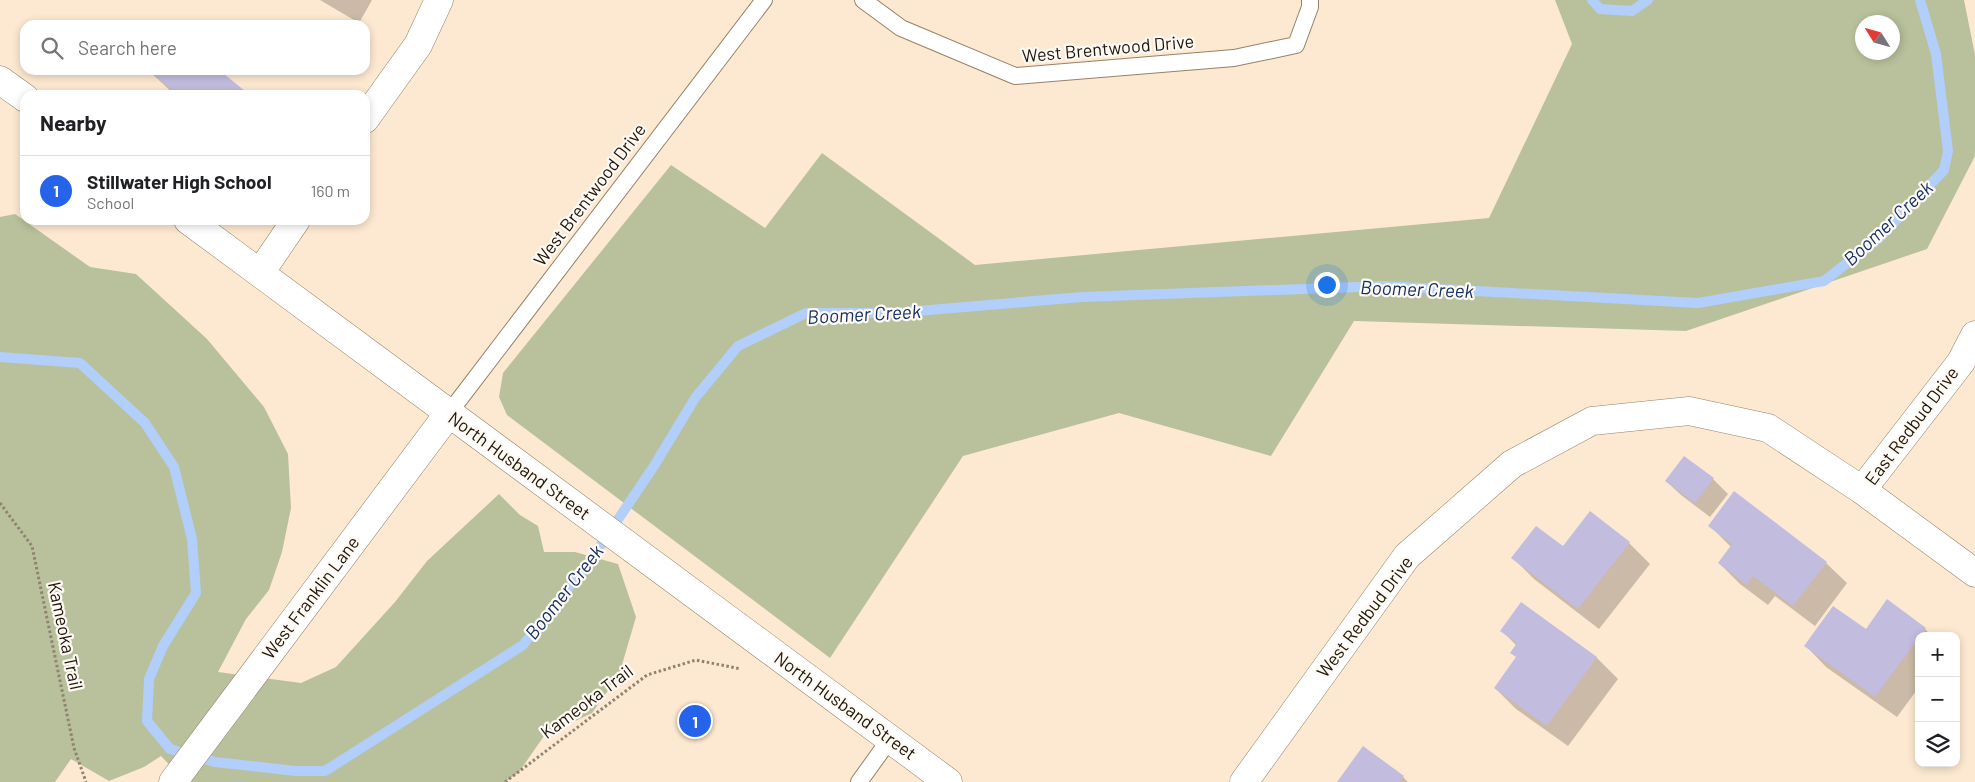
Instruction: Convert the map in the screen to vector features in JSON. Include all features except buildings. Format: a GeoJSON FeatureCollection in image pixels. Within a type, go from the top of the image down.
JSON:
{"type":"FeatureCollection","features":[{"type":"Feature","properties":{"kind":"street"},"geometry":{"type":"LineString","coordinates":[[370,113],[418,45],[439,0]]}},
{"type":"Feature","properties":{"kind":"street"},"geometry":{"type":"LineString","coordinates":[[0,80],[20,94]]}},
{"type":"Feature","properties":{"kind":"street","name":"North Husband Street"},"geometry":{"type":"LineString","coordinates":[[195,225],[948,782]]}},
{"type":"Feature","properties":{"kind":"street"},"geometry":{"type":"LineString","coordinates":[[260,273],[293,225]]}},
{"type":"Feature","properties":{"kind":"street","name":"East Redbud Drive"},"geometry":{"type":"LineString","coordinates":[[1862,490],[1960,362],[1975,335]]}},
{"type":"Feature","properties":{"kind":"street","name":"West Redbud Drive"},"geometry":{"type":"LineString","coordinates":[[1244,782],[1408,556],[1512,464],[1592,421],[1688,411],[1768,428],[1862,490],[1975,573]]}},
{"type":"Feature","properties":{"kind":"street","name":"West Franklin Lane"},"geometry":{"type":"LineString","coordinates":[[176,778],[448,413]]}},
{"type":"Feature","properties":{"kind":"lane","name":"West Brentwood Drive"},"geometry":{"type":"LineString","coordinates":[[448,413],[764,0]]}},
{"type":"Feature","properties":{"kind":"lane","name":"West Brentwood Drive"},"geometry":{"type":"LineString","coordinates":[[863,0],[901,28],[1015,76],[1234,58],[1296,45],[1310,7],[1310,0]]}},
{"type":"Feature","properties":{"kind":"lane"},"geometry":{"type":"LineString","coordinates":[[858,782],[890,740]]}},
{"type":"Feature","properties":{"kind":"path","name":"Kameoka Trail"},"geometry":{"type":"LineString","coordinates":[[0,503],[32,546],[74,748],[86,782]]}},
{"type":"Feature","properties":{"kind":"path","name":"Kameoka Trail"},"geometry":{"type":"LineString","coordinates":[[505,782],[647,675],[696,660],[740,668],[748,674]]}},
{"type":"Feature","properties":{"kind":"green space"},"geometry":{"type":"Polygon","coordinates":[[[1555,0],[1964,0],[1975,55],[1975,156],[1927,249],[1686,331],[1354,321],[1271,456],[1119,413],[963,456],[830,658],[507,415],[499,397],[503,373],[671,165],[765,228],[822,153],[975,265],[1489,218],[1572,44],[1555,0]]]}},
{"type":"Feature","properties":{"kind":"green space"},"geometry":{"type":"Polygon","coordinates":[[[15,214],[20,218],[20,225],[31,225],[90,267],[136,274],[207,339],[264,407],[288,454],[291,508],[282,552],[269,590],[246,619],[218,672],[301,683],[336,667],[395,602],[427,561],[499,494],[520,515],[538,526],[544,552],[575,552],[618,564],[636,617],[619,675],[592,713],[544,736],[519,772],[505,782],[186,782],[161,756],[144,767],[109,781],[71,759],[55,782],[0,782],[0,217],[15,214]]]}},
{"type":"Feature","properties":{"kind":"waterway","name":"Boomer Creek"},"geometry":{"type":"LineString","coordinates":[[1592,0],[1600,9],[1632,11],[1648,0]]}},
{"type":"Feature","properties":{"kind":"waterway","name":"Boomer Creek"},"geometry":{"type":"LineString","coordinates":[[0,357],[80,363],[145,423],[174,467],[192,539],[196,593],[163,646],[149,679],[147,721],[170,749],[215,762],[296,771],[325,771],[523,645],[592,558],[654,466],[695,398],[738,346],[806,313],[894,313],[1082,297],[1384,286],[1698,303],[1824,281],[1879,238],[1944,170],[1948,151],[1936,54],[1920,0]]}},
{"type":"Feature","properties":{"kind":"place","name":"Stillwater High School"},"geometry":{"type":"Point","coordinates":[695,721]}}]}
